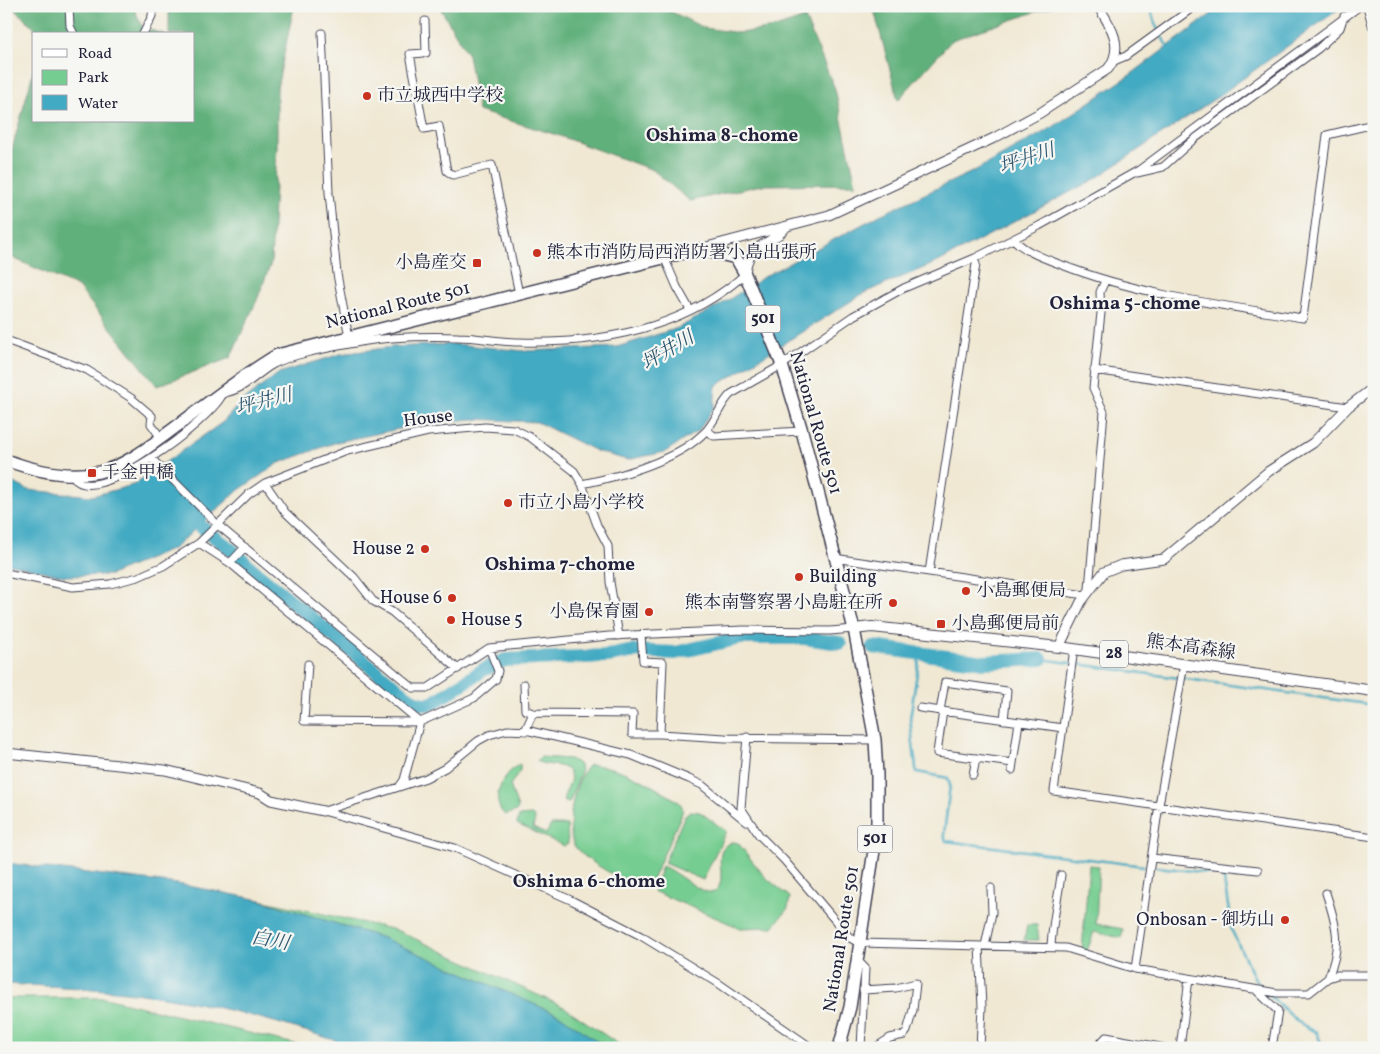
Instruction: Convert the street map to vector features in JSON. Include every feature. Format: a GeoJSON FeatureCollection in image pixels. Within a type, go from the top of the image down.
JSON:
{"type":"FeatureCollection","features":[{"type":"Feature","properties":{"kind":"highway","name":"National Route 501"},"geometry":{"type":"LineString","coordinates":[[6,460],[38,469],[73,474],[99,472],[114,467],[161,438],[256,367],[277,355],[664,256],[699,249],[736,258],[746,276],[781,363],[802,431],[854,629],[875,740],[877,831],[850,1007],[839,1048]]}},
{"type":"Feature","properties":{"kind":"main road","name":"熊本高森線"},"geometry":{"type":"LineString","coordinates":[[854,629],[872,627],[1059,647],[1374,691]]}},
{"type":"Feature","properties":{"kind":"street"},"geometry":{"type":"LineString","coordinates":[[69,6],[70,26],[73,32]]}},
{"type":"Feature","properties":{"kind":"street"},"geometry":{"type":"LineString","coordinates":[[144,32],[152,16],[153,6]]}},
{"type":"Feature","properties":{"kind":"street"},"geometry":{"type":"LineString","coordinates":[[699,249],[829,215],[994,138],[1079,88],[1108,69],[1114,61],[1116,52],[1114,34],[1098,6]]}},
{"type":"Feature","properties":{"kind":"street"},"geometry":{"type":"LineString","coordinates":[[1114,61],[1126,56],[1163,31],[1195,6]]}},
{"type":"Feature","properties":{"kind":"street"},"geometry":{"type":"LineString","coordinates":[[582,484],[638,470],[698,438],[707,430],[725,400],[755,378],[823,335],[896,293],[1013,239],[1132,174],[1360,6]]}},
{"type":"Feature","properties":{"kind":"street"},"geometry":{"type":"LineString","coordinates":[[1368,6],[1374,28]]}},
{"type":"Feature","properties":{"kind":"street"},"geometry":{"type":"LineString","coordinates":[[1132,174],[1163,167],[1194,140],[1319,48],[1340,28],[1344,16]]}},
{"type":"Feature","properties":{"kind":"street"},"geometry":{"type":"LineString","coordinates":[[425,21],[426,52],[410,54],[424,129],[439,126],[447,171],[453,175],[492,165],[519,294]]}},
{"type":"Feature","properties":{"kind":"street"},"geometry":{"type":"LineString","coordinates":[[322,32],[329,193],[337,274],[349,337]]}},
{"type":"Feature","properties":{"kind":"street"},"geometry":{"type":"LineString","coordinates":[[1013,239],[1024,250],[1105,281],[1184,299],[1303,318],[1327,135],[1374,124]]}},
{"type":"Feature","properties":{"kind":"street"},"geometry":{"type":"LineString","coordinates":[[73,474],[80,482],[97,483],[154,460],[207,414],[221,400],[223,393],[234,392],[272,365],[287,359],[359,342],[458,337],[517,342],[576,341],[607,338],[640,330],[690,310],[730,288],[746,276],[746,263],[756,248],[782,233],[786,227]]}},
{"type":"Feature","properties":{"kind":"street"},"geometry":{"type":"LineString","coordinates":[[664,256],[676,287],[690,310]]}},
{"type":"Feature","properties":{"kind":"street"},"geometry":{"type":"LineString","coordinates":[[929,572],[976,264]]}},
{"type":"Feature","properties":{"kind":"street"},"geometry":{"type":"LineString","coordinates":[[1087,592],[1104,412],[1093,388],[1101,314],[1100,292],[1105,281]]}},
{"type":"Feature","properties":{"kind":"street"},"geometry":{"type":"LineString","coordinates":[[6,340],[87,370],[131,398],[152,416],[151,424],[161,438]]}},
{"type":"Feature","properties":{"kind":"street"},"geometry":{"type":"LineString","coordinates":[[1094,370],[1348,407]]}},
{"type":"Feature","properties":{"kind":"street"},"geometry":{"type":"LineString","coordinates":[[1059,647],[1061,638],[1087,592],[1104,572],[1121,565],[1164,559],[1269,470],[1313,443],[1348,407],[1374,387]]}},
{"type":"Feature","properties":{"kind":"street","name":"House"},"geometry":{"type":"LineString","coordinates":[[6,573],[73,587],[110,584],[138,577],[163,566],[200,542],[216,524],[265,483],[347,451],[374,443],[428,432],[485,427],[514,429],[530,438],[574,471],[582,484],[597,525],[608,546],[610,582],[620,636]]}},
{"type":"Feature","properties":{"kind":"street"},"geometry":{"type":"LineString","coordinates":[[707,430],[714,436],[802,431]]}},
{"type":"Feature","properties":{"kind":"street"},"geometry":{"type":"LineString","coordinates":[[154,460],[216,524],[413,688],[428,688],[489,648],[620,636],[743,630],[830,631],[854,629]]}},
{"type":"Feature","properties":{"kind":"street"},"geometry":{"type":"LineString","coordinates":[[265,483],[285,512],[354,577],[373,601],[392,612],[458,669]]}},
{"type":"Feature","properties":{"kind":"street"},"geometry":{"type":"LineString","coordinates":[[200,542],[230,563],[420,722]]}},
{"type":"Feature","properties":{"kind":"street"},"geometry":{"type":"LineString","coordinates":[[230,563],[245,547]]}},
{"type":"Feature","properties":{"kind":"street"},"geometry":{"type":"LineString","coordinates":[[834,558],[1087,592]]}},
{"type":"Feature","properties":{"kind":"street"},"geometry":{"type":"LineString","coordinates":[[641,635],[643,660],[663,662],[660,734]]}},
{"type":"Feature","properties":{"kind":"street"},"geometry":{"type":"LineString","coordinates":[[308,664],[304,721],[420,722],[474,698],[496,679],[498,671],[489,648]]}},
{"type":"Feature","properties":{"kind":"street"},"geometry":{"type":"LineString","coordinates":[[1074,649],[1054,791],[1374,837]]}},
{"type":"Feature","properties":{"kind":"street"},"geometry":{"type":"LineString","coordinates":[[1135,969],[1159,805],[1184,664]]}},
{"type":"Feature","properties":{"kind":"street"},"geometry":{"type":"LineString","coordinates":[[1004,720],[1007,691],[945,682],[937,753],[976,758],[1012,767],[1019,722]]}},
{"type":"Feature","properties":{"kind":"street"},"geometry":{"type":"LineString","coordinates":[[524,684],[525,710],[533,714],[632,714],[632,734],[725,738],[875,740]]}},
{"type":"Feature","properties":{"kind":"street"},"geometry":{"type":"LineString","coordinates":[[920,708],[1063,728]]}},
{"type":"Feature","properties":{"kind":"street"},"geometry":{"type":"LineString","coordinates":[[525,731],[533,714]]}},
{"type":"Feature","properties":{"kind":"street"},"geometry":{"type":"LineString","coordinates":[[398,787],[404,780],[420,722]]}},
{"type":"Feature","properties":{"kind":"street"},"geometry":{"type":"LineString","coordinates":[[323,811],[426,778],[445,768],[489,734],[507,730],[550,734],[631,756],[702,785],[715,797],[734,809],[756,830],[850,938],[859,943],[1066,948],[1135,969],[1277,993],[1309,992],[1328,978],[1337,975],[1374,975]]}},
{"type":"Feature","properties":{"kind":"street"},"geometry":{"type":"LineString","coordinates":[[747,737],[742,808],[756,830]]}},
{"type":"Feature","properties":{"kind":"street"},"geometry":{"type":"LineString","coordinates":[[6,753],[165,770],[260,793],[271,800],[323,811],[455,848],[564,897],[641,936],[718,983],[812,1048]]}},
{"type":"Feature","properties":{"kind":"street"},"geometry":{"type":"LineString","coordinates":[[973,775],[976,758]]}},
{"type":"Feature","properties":{"kind":"street"},"geometry":{"type":"LineString","coordinates":[[1152,858],[1258,870]]}},
{"type":"Feature","properties":{"kind":"street"},"geometry":{"type":"LineString","coordinates":[[1051,947],[1052,918],[1058,903],[1060,875]]}},
{"type":"Feature","properties":{"kind":"street"},"geometry":{"type":"LineString","coordinates":[[980,1048],[982,946],[992,913],[991,888]]}},
{"type":"Feature","properties":{"kind":"street"},"geometry":{"type":"LineString","coordinates":[[1326,893],[1335,918],[1337,935],[1332,968],[1328,978]]}},
{"type":"Feature","properties":{"kind":"street"},"geometry":{"type":"LineString","coordinates":[[857,960],[865,968],[861,1048]]}},
{"type":"Feature","properties":{"kind":"street"},"geometry":{"type":"LineString","coordinates":[[1180,1048],[1189,979]]}},
{"type":"Feature","properties":{"kind":"street"},"geometry":{"type":"LineString","coordinates":[[863,990],[896,988],[916,983],[913,1010],[907,1031],[904,1034],[890,1038],[876,1047]]}},
{"type":"Feature","properties":{"kind":"street"},"geometry":{"type":"LineString","coordinates":[[1257,991],[1278,1011],[1272,1048]]}},
{"type":"Feature","properties":{"kind":"street"},"geometry":{"type":"LineString","coordinates":[[1096,1048],[1106,1037],[1165,1048]]}},
{"type":"Feature","properties":{"kind":"green space"},"geometry":{"type":"Polygon","coordinates":[[[11,6],[133,6],[143,28],[157,32],[39,32],[11,6]]]}},
{"type":"Feature","properties":{"kind":"green space"},"geometry":{"type":"Polygon","coordinates":[[[169,6],[298,6],[293,11],[277,88],[277,147],[271,263],[257,300],[230,358],[157,386],[78,287],[6,255],[6,171],[32,76],[32,122],[195,122],[195,32],[169,32],[169,6]]]}},
{"type":"Feature","properties":{"kind":"green space"},"geometry":{"type":"Polygon","coordinates":[[[439,6],[660,6],[704,28],[740,33],[775,28],[805,18],[835,89],[856,184],[761,185],[690,201],[653,170],[557,135],[478,111],[468,55],[439,6]]]}},
{"type":"Feature","properties":{"kind":"green space"},"geometry":{"type":"Polygon","coordinates":[[[873,6],[1053,6],[952,40],[898,100],[873,6]]]}},
{"type":"Feature","properties":{"kind":"green space"},"geometry":{"type":"Polygon","coordinates":[[[540,757],[570,759],[580,765],[581,772],[569,803],[563,801],[570,782],[568,770],[559,766],[541,763],[537,761],[540,757]]]}},
{"type":"Feature","properties":{"kind":"green space"},"geometry":{"type":"Polygon","coordinates":[[[520,764],[520,771],[510,785],[518,808],[517,811],[505,815],[500,809],[498,802],[500,787],[509,773],[520,764]]]}},
{"type":"Feature","properties":{"kind":"green space"},"geometry":{"type":"Polygon","coordinates":[[[589,765],[625,772],[658,789],[679,802],[682,806],[681,816],[651,882],[645,887],[638,886],[606,871],[578,851],[574,845],[570,827],[572,804],[579,781],[589,765]]]}},
{"type":"Feature","properties":{"kind":"green space"},"geometry":{"type":"Polygon","coordinates":[[[690,811],[700,812],[726,831],[703,880],[664,863],[685,815],[690,811]]]}},
{"type":"Feature","properties":{"kind":"green space"},"geometry":{"type":"Polygon","coordinates":[[[532,815],[535,819],[533,828],[546,834],[551,825],[567,825],[568,844],[564,846],[517,824],[519,816],[532,815]]]}},
{"type":"Feature","properties":{"kind":"green space"},"geometry":{"type":"Polygon","coordinates":[[[735,842],[738,843],[765,877],[790,897],[788,908],[773,927],[740,928],[653,891],[662,866],[696,887],[714,892],[719,887],[721,880],[720,856],[722,850],[727,845],[735,842]]]}},
{"type":"Feature","properties":{"kind":"green space"},"geometry":{"type":"Polygon","coordinates":[[[1089,865],[1099,866],[1096,924],[1123,929],[1121,938],[1094,932],[1087,951],[1082,950],[1089,865]]]}},
{"type":"Feature","properties":{"kind":"green space"},"geometry":{"type":"Polygon","coordinates":[[[256,899],[396,930],[564,1007],[624,1048],[607,1048],[561,1016],[383,938],[256,899]]]}},
{"type":"Feature","properties":{"kind":"green space"},"geometry":{"type":"Polygon","coordinates":[[[1027,925],[1037,925],[1039,940],[1024,940],[1027,925]]]}},
{"type":"Feature","properties":{"kind":"green space"},"geometry":{"type":"Polygon","coordinates":[[[6,998],[105,998],[311,1048],[6,1048],[6,998]]]}},
{"type":"Feature","properties":{"kind":"water","name":"坪井川"},"geometry":{"type":"Polygon","coordinates":[[[1222,6],[1343,6],[1219,96],[1095,179],[938,262],[864,293],[716,386],[714,407],[699,430],[665,452],[627,460],[596,451],[537,422],[472,419],[418,425],[337,442],[279,463],[239,490],[173,549],[110,575],[64,576],[6,563],[6,479],[28,490],[92,496],[133,485],[223,422],[241,402],[279,373],[341,354],[392,347],[455,344],[525,351],[617,347],[678,328],[727,301],[765,276],[880,215],[974,171],[1053,127],[1130,75],[1222,6]]]}},
{"type":"Feature","properties":{"kind":"water","name":"白川"},"geometry":{"type":"Polygon","coordinates":[[[6,863],[178,884],[256,899],[383,938],[561,1016],[607,1048],[358,1048],[276,1022],[192,1002],[123,992],[6,984],[6,863]]]}},
{"type":"Feature","properties":{"kind":"waterway"},"geometry":{"type":"LineString","coordinates":[[1150,6],[1155,24],[1168,48]]}},
{"type":"Feature","properties":{"kind":"waterway"},"geometry":{"type":"LineString","coordinates":[[187,516],[228,547],[398,689],[414,701],[423,704],[433,703],[483,670],[505,660],[607,656],[635,651],[675,653],[740,638],[804,638],[840,643]]}},
{"type":"Feature","properties":{"kind":"waterway"},"geometry":{"type":"LineString","coordinates":[[873,647],[984,662],[1041,659]]}},
{"type":"Feature","properties":{"kind":"waterway"},"geometry":{"type":"LineString","coordinates":[[920,653],[910,719],[916,768],[917,772],[948,778],[950,785],[944,834],[946,841],[1144,866]]}},
{"type":"Feature","properties":{"kind":"waterway"},"geometry":{"type":"LineString","coordinates":[[1041,659],[1374,705]]}},
{"type":"Feature","properties":{"kind":"waterway"},"geometry":{"type":"LineString","coordinates":[[1157,867],[1219,874],[1224,880],[1232,931],[1255,979],[1263,989]]}},
{"type":"Feature","properties":{"kind":"waterway"},"geometry":{"type":"LineString","coordinates":[[1267,993],[1298,1022],[1317,1033],[1323,1048]]}},
{"type":"Feature","properties":{"kind":"place","name":"市立城西中学校"},"geometry":{"type":"Point","coordinates":[367,96]}},
{"type":"Feature","properties":{"kind":"place","name":"熊本市消防局西消防署小島出張所"},"geometry":{"type":"Point","coordinates":[537,253]}},
{"type":"Feature","properties":{"kind":"place","name":"小島産交"},"geometry":{"type":"Point","coordinates":[477,263]}},
{"type":"Feature","properties":{"kind":"place","name":"千金甲橋"},"geometry":{"type":"Point","coordinates":[92,473]}},
{"type":"Feature","properties":{"kind":"place","name":"市立小島小学校"},"geometry":{"type":"Point","coordinates":[508,503]}},
{"type":"Feature","properties":{"kind":"place","name":"House 2"},"geometry":{"type":"Point","coordinates":[425,549]}},
{"type":"Feature","properties":{"kind":"place","name":"Building"},"geometry":{"type":"Point","coordinates":[799,577]}},
{"type":"Feature","properties":{"kind":"place","name":"小島郵便局"},"geometry":{"type":"Point","coordinates":[966,591]}},
{"type":"Feature","properties":{"kind":"place","name":"House 6"},"geometry":{"type":"Point","coordinates":[452,598]}},
{"type":"Feature","properties":{"kind":"place","name":"熊本南警察署小島駐在所"},"geometry":{"type":"Point","coordinates":[893,603]}},
{"type":"Feature","properties":{"kind":"place","name":"小島保育園"},"geometry":{"type":"Point","coordinates":[649,612]}},
{"type":"Feature","properties":{"kind":"place","name":"House 5"},"geometry":{"type":"Point","coordinates":[451,620]}},
{"type":"Feature","properties":{"kind":"place","name":"小島郵便局前"},"geometry":{"type":"Point","coordinates":[941,624]}},
{"type":"Feature","properties":{"kind":"place","name":"Onbosan - 御坊山"},"geometry":{"type":"Point","coordinates":[1285,920]}},
{"type":"Feature","properties":{"kind":"district","name":"Oshima 8-chome"},"geometry":{"type":"Point","coordinates":[722,136]}},
{"type":"Feature","properties":{"kind":"district","name":"Oshima 5-chome"},"geometry":{"type":"Point","coordinates":[1125,304]}},
{"type":"Feature","properties":{"kind":"district","name":"Oshima 7-chome"},"geometry":{"type":"Point","coordinates":[560,565]}},
{"type":"Feature","properties":{"kind":"district","name":"Oshima 6-chome"},"geometry":{"type":"Point","coordinates":[589,882]}}]}
